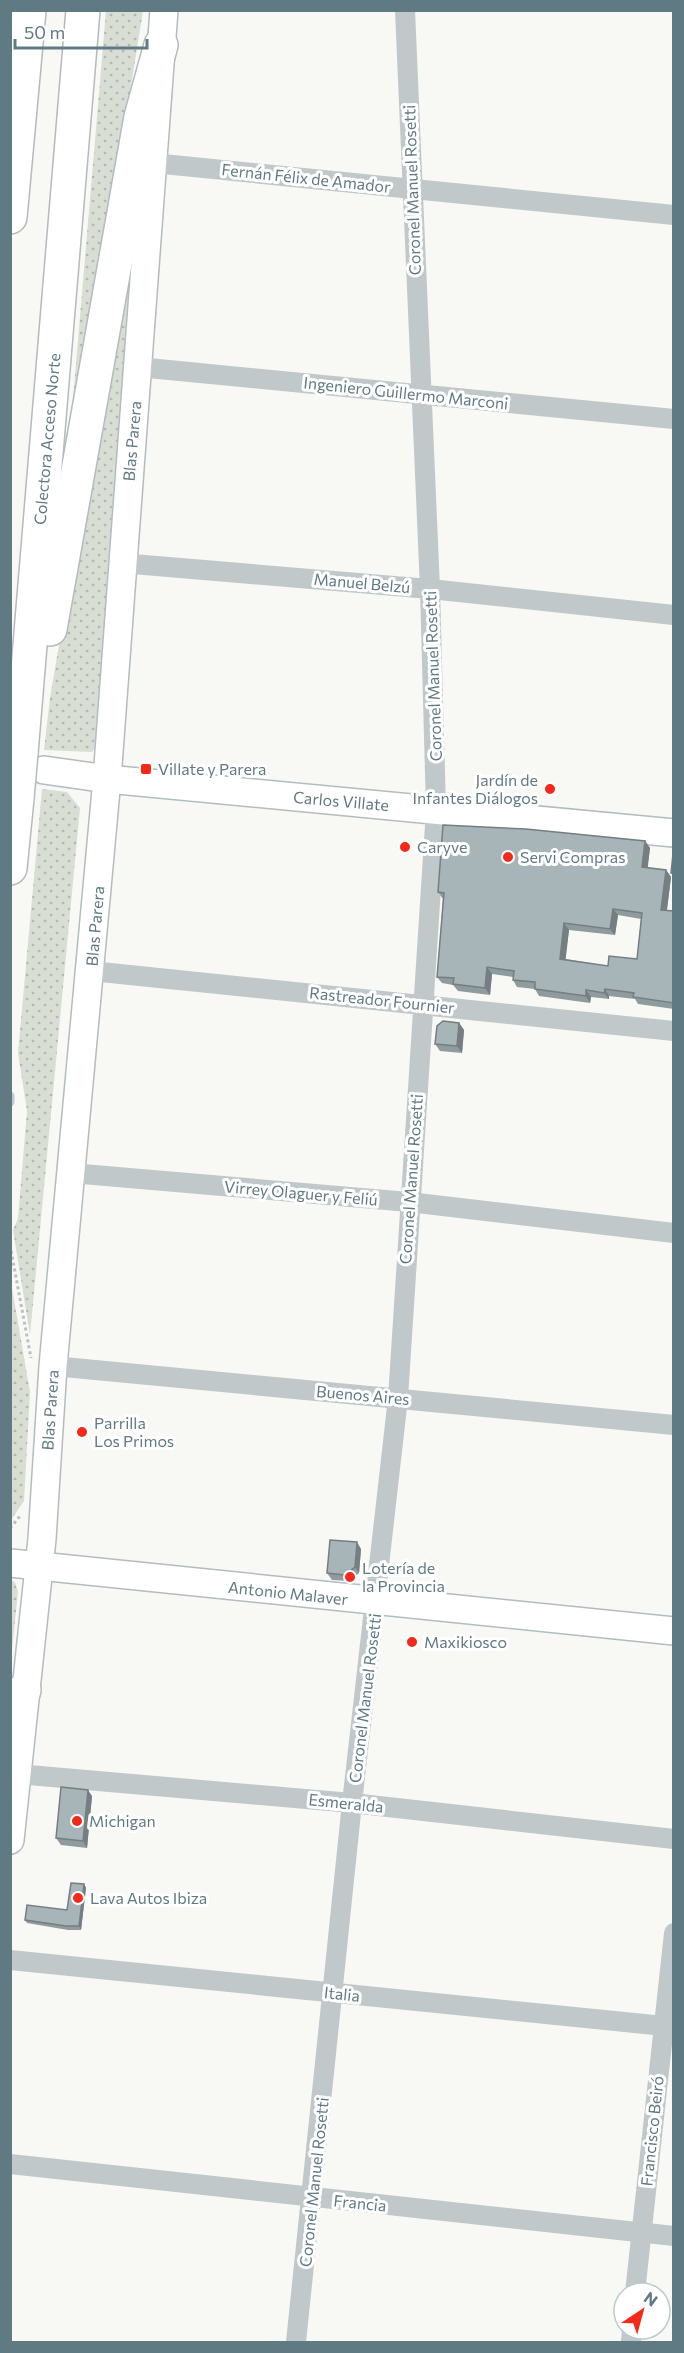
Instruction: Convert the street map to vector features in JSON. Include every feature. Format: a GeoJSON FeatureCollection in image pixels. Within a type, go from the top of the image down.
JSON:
{"type":"FeatureCollection","features":[{"type":"Feature","properties":{"kind":"highway"},"geometry":{"type":"LineString","coordinates":[[10,217],[29,10]]}},
{"type":"Feature","properties":{"kind":"highway","name":"Colectora Acceso Norte"},"geometry":{"type":"LineString","coordinates":[[10,868],[17,798],[32,762],[83,10]]}},
{"type":"Feature","properties":{"kind":"highway"},"geometry":{"type":"LineString","coordinates":[[32,762],[48,638],[141,117],[161,45]]}},
{"type":"Feature","properties":{"kind":"highway"},"geometry":{"type":"LineString","coordinates":[[10,1732],[24,1690]]}},
{"type":"Feature","properties":{"kind":"street","name":"Blas Parera"},"geometry":{"type":"LineString","coordinates":[[10,1840],[24,1690],[39,1565],[53,1366],[91,971],[164,10]]}},
{"type":"Feature","properties":{"kind":"street","name":"Coronel Manuel Rosetti"},"geometry":{"type":"LineString","coordinates":[[296,2343],[352,1803],[377,1602],[398,1398],[436,810],[430,589],[405,10]]}},
{"type":"Feature","properties":{"kind":"street","name":"Fernán Félix de Amador"},"geometry":{"type":"LineString","coordinates":[[153,163],[674,215]]}},
{"type":"Feature","properties":{"kind":"street","name":"Ingeniero Guillermo Marconi"},"geometry":{"type":"LineString","coordinates":[[138,367],[674,419]]}},
{"type":"Feature","properties":{"kind":"street","name":"Manuel Belzú"},"geometry":{"type":"LineString","coordinates":[[121,563],[430,589],[674,615]]}},
{"type":"Feature","properties":{"kind":"street","name":"Carlos Villate"},"geometry":{"type":"LineString","coordinates":[[32,762],[107,779],[674,833]]}},
{"type":"Feature","properties":{"kind":"street","name":"Rastreador Fournier"},"geometry":{"type":"LineString","coordinates":[[91,971],[674,1032]]}},
{"type":"Feature","properties":{"kind":"street","name":"Virrey Olaguer y Feliú"},"geometry":{"type":"LineString","coordinates":[[71,1173],[409,1202],[674,1233]]}},
{"type":"Feature","properties":{"kind":"street","name":"Buenos Aires"},"geometry":{"type":"LineString","coordinates":[[53,1366],[674,1425]]}},
{"type":"Feature","properties":{"kind":"street","name":"Antonio Malaver"},"geometry":{"type":"LineString","coordinates":[[10,1563],[674,1631]]}},
{"type":"Feature","properties":{"kind":"street","name":"Esmeralda"},"geometry":{"type":"LineString","coordinates":[[17,1774],[352,1803],[674,1839]]}},
{"type":"Feature","properties":{"kind":"street","name":"Francisco Beiró"},"geometry":{"type":"LineString","coordinates":[[636,2281],[668,2027],[674,1933]]}},
{"type":"Feature","properties":{"kind":"street","name":"Italia"},"geometry":{"type":"LineString","coordinates":[[10,1960],[668,2027]]}},
{"type":"Feature","properties":{"kind":"street","name":"Francia"},"geometry":{"type":"LineString","coordinates":[[10,2164],[674,2236]]}},
{"type":"Feature","properties":{"kind":"lane"},"geometry":{"type":"LineString","coordinates":[[10,1096],[10,1102]]}},
{"type":"Feature","properties":{"kind":"shaded area"},"geometry":{"type":"Polygon","coordinates":[[[106,11],[143,11],[65,493],[106,11]]]}},
{"type":"Feature","properties":{"kind":"shaded area"},"geometry":{"type":"Polygon","coordinates":[[[133,237],[98,745],[92,752],[44,750],[50,698],[71,574],[133,237]]]}},
{"type":"Feature","properties":{"kind":"shaded area"},"geometry":{"type":"Polygon","coordinates":[[[42,789],[67,792],[80,808],[30,1335],[13,1230],[18,1218],[27,1111],[18,1053],[42,789]]]}},
{"type":"Feature","properties":{"kind":"shaded area"},"geometry":{"type":"Polygon","coordinates":[[[11,1282],[30,1392],[24,1501],[11,1520],[11,1282]]]}},
{"type":"Feature","properties":{"kind":"shaded area"},"geometry":{"type":"Polygon","coordinates":[[[11,1580],[15,1582],[18,1592],[11,1659],[11,1580]]]}},
{"type":"Feature","properties":{"kind":"building"},"geometry":{"type":"Polygon","coordinates":[[[443,825],[526,829],[645,841],[642,867],[666,870],[661,910],[674,911],[674,1003],[633,997],[634,993],[605,989],[604,993],[586,990],[586,996],[535,989],[535,982],[513,980],[514,971],[487,967],[485,988],[453,984],[454,978],[437,977],[444,893],[438,892],[443,825]],[[613,909],[610,929],[564,923],[560,959],[608,966],[609,956],[637,959],[642,913],[613,909]]]}},
{"type":"Feature","properties":{"kind":"building"},"geometry":{"type":"Polygon","coordinates":[[[674,844],[674,874],[671,873],[674,844]]]}},
{"type":"Feature","properties":{"kind":"building"},"geometry":{"type":"Polygon","coordinates":[[[443,1021],[459,1023],[457,1046],[435,1044],[437,1026],[443,1021]]]}},
{"type":"Feature","properties":{"kind":"building"},"geometry":{"type":"Polygon","coordinates":[[[330,1540],[357,1542],[355,1567],[345,1575],[327,1573],[330,1540]]]}},
{"type":"Feature","properties":{"kind":"building","name":"Michigan"},"geometry":{"type":"Polygon","coordinates":[[[61,1787],[88,1790],[83,1841],[56,1838],[61,1787]]]}},
{"type":"Feature","properties":{"kind":"building","name":"Lava Autos Ibiza"},"geometry":{"type":"Polygon","coordinates":[[[71,1883],[84,1884],[79,1926],[25,1920],[27,1905],[67,1910],[71,1883]]]}},
{"type":"Feature","properties":{"kind":"place","name":"Villate y Parera"},"geometry":{"type":"Point","coordinates":[146,769]}},
{"type":"Feature","properties":{"kind":"place","name":"Jardín de Infantes Diálogos"},"geometry":{"type":"Point","coordinates":[550,789]}},
{"type":"Feature","properties":{"kind":"place","name":"Caryve"},"geometry":{"type":"Point","coordinates":[405,847]}},
{"type":"Feature","properties":{"kind":"place","name":"Servi Compras"},"geometry":{"type":"Point","coordinates":[508,857]}},
{"type":"Feature","properties":{"kind":"place","name":"Parrilla Los Primos"},"geometry":{"type":"Point","coordinates":[82,1432]}},
{"type":"Feature","properties":{"kind":"place","name":"Lotería de la Provincia"},"geometry":{"type":"Point","coordinates":[350,1577]}},
{"type":"Feature","properties":{"kind":"place","name":"Maxikiosco"},"geometry":{"type":"Point","coordinates":[412,1642]}},
{"type":"Feature","properties":{"kind":"place","name":"Michigan"},"geometry":{"type":"Point","coordinates":[77,1821]}},
{"type":"Feature","properties":{"kind":"place","name":"Lava Autos Ibiza"},"geometry":{"type":"Point","coordinates":[78,1898]}}]}
